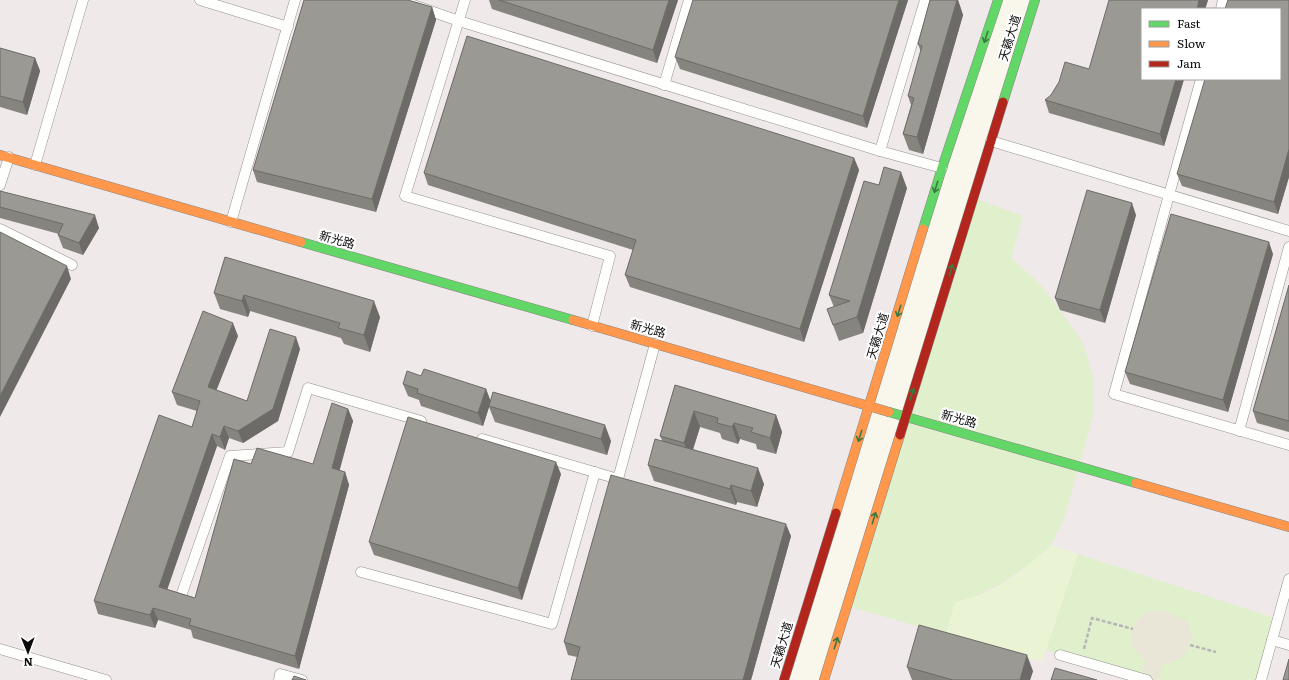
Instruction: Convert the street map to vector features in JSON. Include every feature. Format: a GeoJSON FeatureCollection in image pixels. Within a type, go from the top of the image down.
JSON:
{"type":"FeatureCollection","features":[{"type":"Feature","properties":{"kind":"main road","name":"天籁大道"},"geometry":{"type":"LineString","coordinates":[[784,680],[870,406],[942,168],[998,0]]}},
{"type":"Feature","properties":{"kind":"main road","name":"天籁大道"},"geometry":{"type":"LineString","coordinates":[[824,680],[1035,0]]}},
{"type":"Feature","properties":{"kind":"main road","name":"新光路"},"geometry":{"type":"LineString","coordinates":[[5,156],[1289,527]]}},
{"type":"Feature","properties":{"kind":"lane"},"geometry":{"type":"LineString","coordinates":[[35,164],[83,0]]}},
{"type":"Feature","properties":{"kind":"lane"},"geometry":{"type":"LineString","coordinates":[[200,0],[288,27]]}},
{"type":"Feature","properties":{"kind":"lane"},"geometry":{"type":"LineString","coordinates":[[231,222],[295,0]]}},
{"type":"Feature","properties":{"kind":"lane"},"geometry":{"type":"LineString","coordinates":[[400,0],[458,21],[880,151],[942,168]]}},
{"type":"Feature","properties":{"kind":"lane"},"geometry":{"type":"LineString","coordinates":[[465,0],[405,196],[610,256],[592,326]]}},
{"type":"Feature","properties":{"kind":"lane"},"geometry":{"type":"LineString","coordinates":[[664,84],[689,0]]}},
{"type":"Feature","properties":{"kind":"lane"},"geometry":{"type":"LineString","coordinates":[[880,151],[925,0]]}},
{"type":"Feature","properties":{"kind":"lane"},"geometry":{"type":"LineString","coordinates":[[1201,80],[1114,394],[1289,445]]}},
{"type":"Feature","properties":{"kind":"lane"},"geometry":{"type":"LineString","coordinates":[[991,142],[1289,231]]}},
{"type":"Feature","properties":{"kind":"lane"},"geometry":{"type":"LineString","coordinates":[[0,185],[5,156]]}},
{"type":"Feature","properties":{"kind":"lane"},"geometry":{"type":"LineString","coordinates":[[0,229],[72,265]]}},
{"type":"Feature","properties":{"kind":"lane"},"geometry":{"type":"LineString","coordinates":[[1239,430],[1289,247]]}},
{"type":"Feature","properties":{"kind":"lane"},"geometry":{"type":"LineString","coordinates":[[474,437],[622,480],[656,344]]}},
{"type":"Feature","properties":{"kind":"lane"},"geometry":{"type":"LineString","coordinates":[[180,599],[230,456],[288,452],[308,388],[428,424]]}},
{"type":"Feature","properties":{"kind":"lane"},"geometry":{"type":"LineString","coordinates":[[361,572],[552,624],[595,472]]}},
{"type":"Feature","properties":{"kind":"lane"},"geometry":{"type":"LineString","coordinates":[[1261,680],[1289,579]]}},
{"type":"Feature","properties":{"kind":"lane"},"geometry":{"type":"LineString","coordinates":[[1272,640],[1289,645]]}},
{"type":"Feature","properties":{"kind":"lane"},"geometry":{"type":"LineString","coordinates":[[0,649],[106,680]]}},
{"type":"Feature","properties":{"kind":"lane"},"geometry":{"type":"LineString","coordinates":[[1060,655],[1147,680]]}},
{"type":"Feature","properties":{"kind":"lane"},"geometry":{"type":"LineString","coordinates":[[278,680],[280,674],[302,680]]}},
{"type":"Feature","properties":{"kind":"path"},"geometry":{"type":"LineString","coordinates":[[1081,661],[1092,618],[1133,629]]}},
{"type":"Feature","properties":{"kind":"path"},"geometry":{"type":"LineString","coordinates":[[1190,645],[1216,652]]}},
{"type":"Feature","properties":{"kind":"shaded area"},"geometry":{"type":"Polygon","coordinates":[[[0,0],[998,0],[784,680],[0,680],[0,0]]]}},
{"type":"Feature","properties":{"kind":"shaded area"},"geometry":{"type":"Polygon","coordinates":[[[1035,0],[1289,0],[1289,680],[824,680],[1035,0]]]}},
{"type":"Feature","properties":{"kind":"shaded area"},"geometry":{"type":"Polygon","coordinates":[[[1155,610],[1180,617],[1186,621],[1190,627],[1192,637],[1186,652],[1182,657],[1171,663],[1162,665],[1157,680],[1147,680],[1141,678],[1146,660],[1140,656],[1135,649],[1131,641],[1131,633],[1142,615],[1155,610]]]}},
{"type":"Feature","properties":{"kind":"green space"},"geometry":{"type":"Polygon","coordinates":[[[974,198],[1023,216],[1011,258],[1038,282],[1083,343],[1093,375],[1094,413],[1063,522],[1051,545],[1031,563],[1001,584],[977,596],[955,602],[946,634],[847,606],[974,198]]]}},
{"type":"Feature","properties":{"kind":"green space"},"geometry":{"type":"Polygon","coordinates":[[[1051,545],[1078,554],[1042,662],[946,634],[955,602],[979,595],[1009,580],[1051,545]]]}},
{"type":"Feature","properties":{"kind":"green space"},"geometry":{"type":"Polygon","coordinates":[[[1078,554],[1278,619],[1261,680],[1147,680],[1046,650],[1078,554]]]}},
{"type":"Feature","properties":{"kind":"building"},"geometry":{"type":"Polygon","coordinates":[[[304,0],[408,0],[432,7],[372,199],[253,170],[304,0]]]}},
{"type":"Feature","properties":{"kind":"building"},"geometry":{"type":"Polygon","coordinates":[[[499,0],[669,0],[653,50],[499,0]]]}},
{"type":"Feature","properties":{"kind":"building"},"geometry":{"type":"Polygon","coordinates":[[[693,0],[899,0],[863,116],[675,57],[693,0]]]}},
{"type":"Feature","properties":{"kind":"building"},"geometry":{"type":"Polygon","coordinates":[[[930,0],[957,0],[917,137],[903,134],[914,98],[908,96],[922,46],[918,44],[930,0]]]}},
{"type":"Feature","properties":{"kind":"building"},"geometry":{"type":"Polygon","coordinates":[[[1109,0],[1199,0],[1197,8],[1141,8],[1141,80],[1176,80],[1160,134],[1045,100],[1051,95],[1059,82],[1065,62],[1089,69],[1109,0]]]}},
{"type":"Feature","properties":{"kind":"building"},"geometry":{"type":"Polygon","coordinates":[[[1228,0],[1289,0],[1289,149],[1274,202],[1177,174],[1205,80],[1281,80],[1281,8],[1225,8],[1228,0]]]}},
{"type":"Feature","properties":{"kind":"building"},"geometry":{"type":"Polygon","coordinates":[[[467,36],[854,158],[800,329],[625,275],[636,240],[424,173],[467,36]]]}},
{"type":"Feature","properties":{"kind":"building"},"geometry":{"type":"Polygon","coordinates":[[[0,48],[35,58],[23,102],[0,96],[0,48]]]}},
{"type":"Feature","properties":{"kind":"building"},"geometry":{"type":"Polygon","coordinates":[[[884,167],[901,172],[857,317],[833,325],[827,309],[850,301],[829,295],[864,181],[879,185],[884,167]]]}},
{"type":"Feature","properties":{"kind":"building"},"geometry":{"type":"Polygon","coordinates":[[[1087,190],[1132,203],[1100,310],[1055,298],[1087,190]]]}},
{"type":"Feature","properties":{"kind":"building"},"geometry":{"type":"Polygon","coordinates":[[[0,191],[95,215],[79,243],[58,235],[63,224],[0,207],[0,191]]]}},
{"type":"Feature","properties":{"kind":"building"},"geometry":{"type":"Polygon","coordinates":[[[1171,214],[1269,242],[1223,400],[1125,372],[1171,214]]]}},
{"type":"Feature","properties":{"kind":"building"},"geometry":{"type":"Polygon","coordinates":[[[0,232],[67,266],[0,396],[0,232]]]}},
{"type":"Feature","properties":{"kind":"building"},"geometry":{"type":"Polygon","coordinates":[[[225,257],[374,301],[364,335],[338,328],[340,323],[244,295],[242,301],[214,293],[225,257]]]}},
{"type":"Feature","properties":{"kind":"building"},"geometry":{"type":"Polygon","coordinates":[[[1289,285],[1289,421],[1253,411],[1289,285]]]}},
{"type":"Feature","properties":{"kind":"building"},"geometry":{"type":"Polygon","coordinates":[[[203,311],[233,323],[208,387],[247,401],[270,329],[296,337],[273,409],[238,431],[224,426],[220,437],[212,434],[159,587],[195,598],[234,459],[251,464],[257,448],[313,464],[332,403],[348,409],[332,468],[345,472],[295,656],[189,625],[191,619],[153,608],[150,615],[94,601],[159,415],[192,427],[200,401],[172,392],[203,311]]]}},
{"type":"Feature","properties":{"kind":"building"},"geometry":{"type":"Polygon","coordinates":[[[424,369],[486,389],[478,413],[417,393],[418,389],[403,384],[407,371],[421,376],[424,369]]]}},
{"type":"Feature","properties":{"kind":"building"},"geometry":{"type":"Polygon","coordinates":[[[675,385],[776,415],[770,438],[751,432],[753,428],[734,423],[732,427],[717,423],[718,418],[694,411],[684,443],[660,436],[675,385]]]}},
{"type":"Feature","properties":{"kind":"building"},"geometry":{"type":"Polygon","coordinates":[[[493,392],[605,425],[601,439],[489,406],[493,392]]]}},
{"type":"Feature","properties":{"kind":"building"},"geometry":{"type":"Polygon","coordinates":[[[408,417],[556,462],[518,588],[369,542],[408,417]]]}},
{"type":"Feature","properties":{"kind":"building"},"geometry":{"type":"Polygon","coordinates":[[[655,439],[758,468],[751,491],[731,485],[730,489],[648,465],[655,439]]]}},
{"type":"Feature","properties":{"kind":"building"},"geometry":{"type":"Polygon","coordinates":[[[611,475],[786,524],[743,680],[571,680],[580,647],[564,642],[611,475]]]}},
{"type":"Feature","properties":{"kind":"building"},"geometry":{"type":"Polygon","coordinates":[[[919,625],[1027,655],[1020,680],[953,680],[907,667],[919,625]]]}},
{"type":"Feature","properties":{"kind":"building"},"geometry":{"type":"Polygon","coordinates":[[[1289,659],[1289,680],[1283,680],[1289,659]]]}},
{"type":"Feature","properties":{"kind":"building"},"geometry":{"type":"Polygon","coordinates":[[[1055,668],[1097,680],[1051,680],[1055,668]]]}},
{"type":"Feature","properties":{"kind":"building"},"geometry":{"type":"Polygon","coordinates":[[[294,676],[306,680],[292,680],[294,676]]]}},
{"type":"Feature","properties":{"kind":"traffic: fast"},"geometry":{"type":"LineString","coordinates":[[923,229],[998,0]]}},
{"type":"Feature","properties":{"kind":"traffic: fast"},"geometry":{"type":"LineString","coordinates":[[1003,102],[1035,0]]}},
{"type":"Feature","properties":{"kind":"traffic: fast"},"geometry":{"type":"LineString","coordinates":[[301,242],[573,320]]}},
{"type":"Feature","properties":{"kind":"traffic: fast"},"geometry":{"type":"LineString","coordinates":[[889,412],[1136,483]]}},
{"type":"Feature","properties":{"kind":"traffic: slow"},"geometry":{"type":"LineString","coordinates":[[0,155],[301,242]]}},
{"type":"Feature","properties":{"kind":"traffic: slow"},"geometry":{"type":"LineString","coordinates":[[836,513],[923,229]]}},
{"type":"Feature","properties":{"kind":"traffic: slow"},"geometry":{"type":"LineString","coordinates":[[573,320],[889,412]]}},
{"type":"Feature","properties":{"kind":"traffic: slow"},"geometry":{"type":"LineString","coordinates":[[824,680],[900,435]]}},
{"type":"Feature","properties":{"kind":"traffic: slow"},"geometry":{"type":"LineString","coordinates":[[1136,483],[1289,527]]}},
{"type":"Feature","properties":{"kind":"traffic: jam"},"geometry":{"type":"LineString","coordinates":[[900,435],[1003,102]]}},
{"type":"Feature","properties":{"kind":"traffic: jam"},"geometry":{"type":"LineString","coordinates":[[784,680],[836,513]]}}]}
